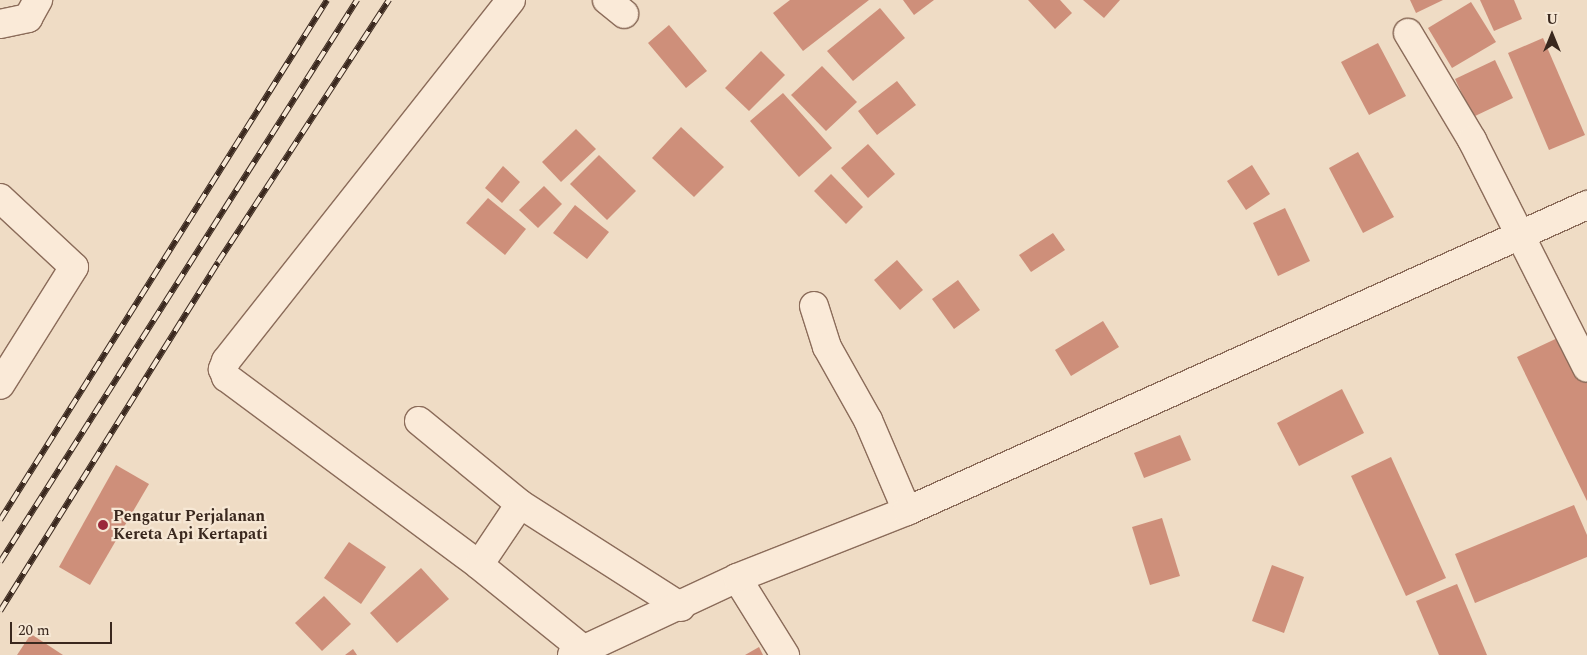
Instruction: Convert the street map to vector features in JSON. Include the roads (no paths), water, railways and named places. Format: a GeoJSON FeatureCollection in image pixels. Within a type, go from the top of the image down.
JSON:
{"type":"FeatureCollection","features":[{"type":"Feature","properties":{"kind":"street"},"geometry":{"type":"LineString","coordinates":[[0,24],[28,18],[38,0]]}},
{"type":"Feature","properties":{"kind":"street"},"geometry":{"type":"LineString","coordinates":[[511,0],[226,361],[223,370],[226,377],[276,416],[479,565],[578,652],[681,607],[737,578],[907,511],[1587,205]]}},
{"type":"Feature","properties":{"kind":"street"},"geometry":{"type":"LineString","coordinates":[[1408,32],[1468,133],[1587,368]]}},
{"type":"Feature","properties":{"kind":"street"},"geometry":{"type":"LineString","coordinates":[[0,198],[74,267],[0,384]]}},
{"type":"Feature","properties":{"kind":"street"},"geometry":{"type":"LineString","coordinates":[[814,306],[827,347],[868,420],[907,511]]}},
{"type":"Feature","properties":{"kind":"street"},"geometry":{"type":"LineString","coordinates":[[419,421],[520,504],[681,607]]}},
{"type":"Feature","properties":{"kind":"street"},"geometry":{"type":"LineString","coordinates":[[479,565],[520,504]]}},
{"type":"Feature","properties":{"kind":"street"},"geometry":{"type":"LineString","coordinates":[[737,578],[785,655]]}},
{"type":"Feature","properties":{"kind":"railway"},"geometry":{"type":"LineString","coordinates":[[0,520],[327,0]]}},
{"type":"Feature","properties":{"kind":"railway"},"geometry":{"type":"LineString","coordinates":[[0,562],[357,0]]}},
{"type":"Feature","properties":{"kind":"railway"},"geometry":{"type":"LineString","coordinates":[[0,611],[218,262],[389,0]]}},
{"type":"Feature","properties":{"kind":"place","name":"Pengatur Perjalanan Kereta Api Kertapati"},"geometry":{"type":"Point","coordinates":[103,525]}}]}
